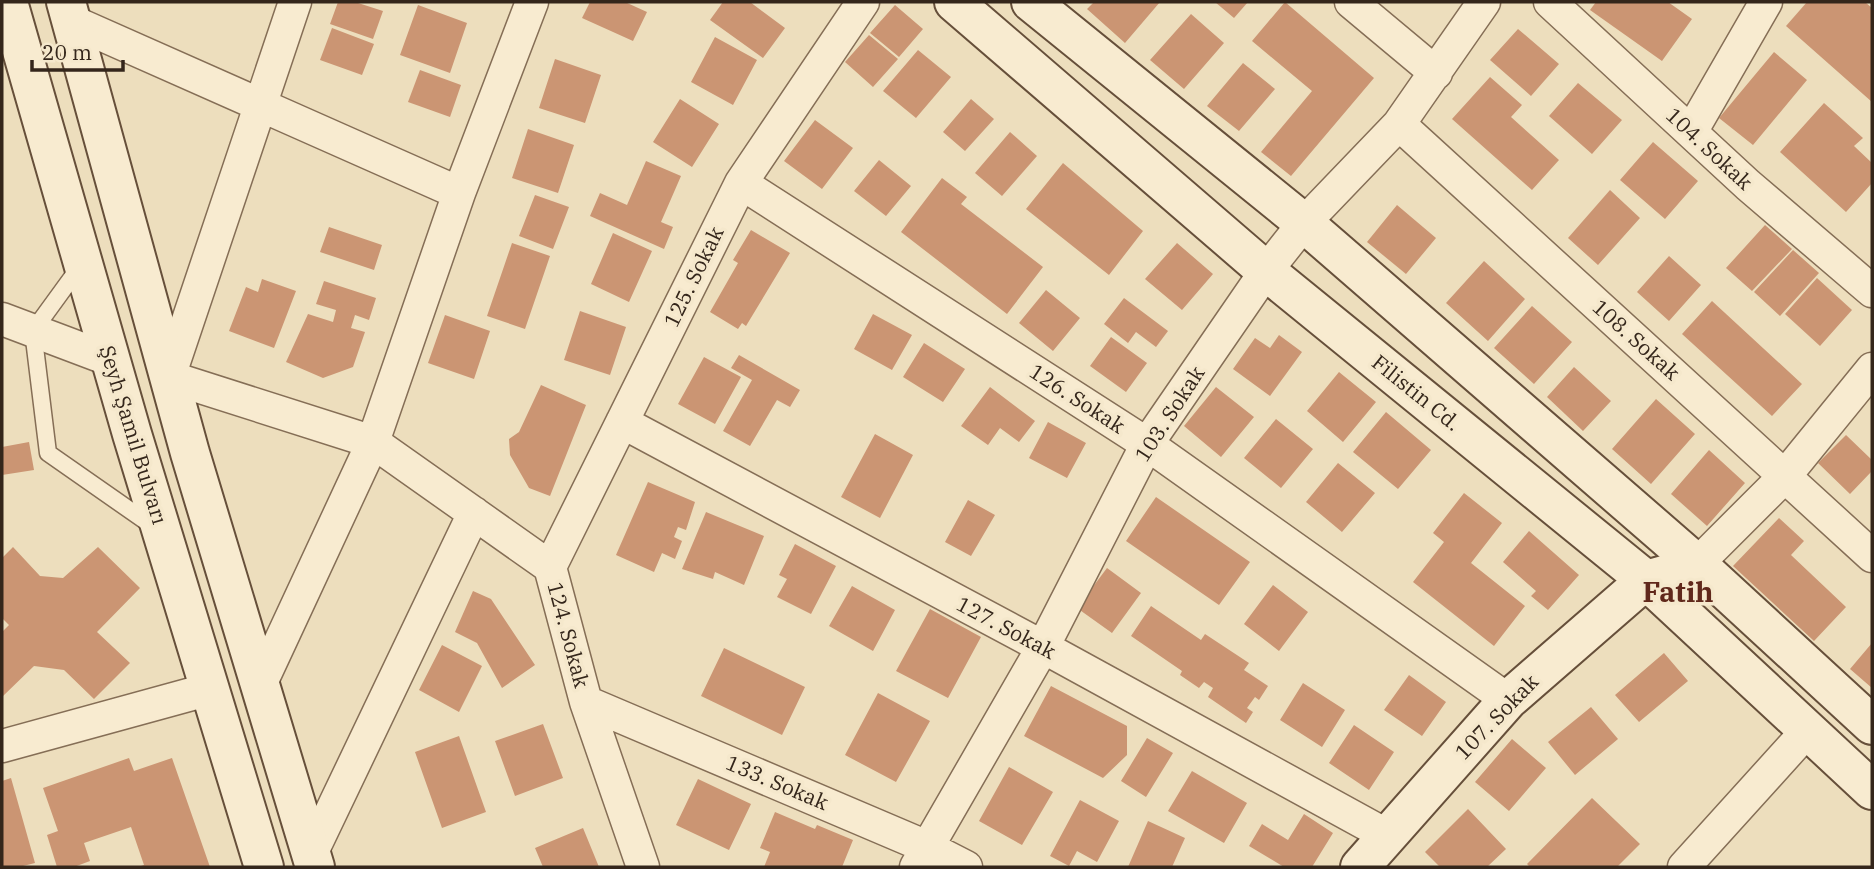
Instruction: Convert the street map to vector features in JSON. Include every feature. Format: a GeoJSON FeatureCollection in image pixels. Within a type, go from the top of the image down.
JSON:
{"type":"FeatureCollection","features":[{"type":"Feature","properties":{"kind":"main road","name":"Şeyh Şamil Bulvarı"},"geometry":{"type":"LineString","coordinates":[[8,2],[162,533],[264,867]]}},
{"type":"Feature","properties":{"kind":"main road","name":"Filistin Cd."},"geometry":{"type":"LineString","coordinates":[[954,2],[1266,271],[1646,580],[1872,790]]}},
{"type":"Feature","properties":{"kind":"main road"},"geometry":{"type":"LineString","coordinates":[[1031,2],[1304,223],[1697,564],[1872,724]]}},
{"type":"Feature","properties":{"kind":"main road"},"geometry":{"type":"LineString","coordinates":[[68,11],[169,377],[313,861]]}},
{"type":"Feature","properties":{"kind":"main road"},"geometry":{"type":"LineString","coordinates":[[1646,580],[1697,564]]}},
{"type":"Feature","properties":{"kind":"main road","name":"107. Sokak"},"geometry":{"type":"LineString","coordinates":[[1360,867],[1508,700],[1646,580]]}},
{"type":"Feature","properties":{"kind":"street"},"geometry":{"type":"LineString","coordinates":[[169,377],[295,2]]}},
{"type":"Feature","properties":{"kind":"street"},"geometry":{"type":"LineString","coordinates":[[260,685],[373,442],[459,193],[532,2]]}},
{"type":"Feature","properties":{"kind":"street","name":"125. Sokak"},"geometry":{"type":"LineString","coordinates":[[550,568],[741,183],[863,2]]}},
{"type":"Feature","properties":{"kind":"street"},"geometry":{"type":"LineString","coordinates":[[1351,2],[1436,73]]}},
{"type":"Feature","properties":{"kind":"street","name":"103. Sokak"},"geometry":{"type":"LineString","coordinates":[[922,857],[1042,647],[1147,444],[1266,271],[1304,223],[1399,124],[1484,2]]}},
{"type":"Feature","properties":{"kind":"street","name":"104. Sokak"},"geometry":{"type":"LineString","coordinates":[[1550,2],[1748,185],[1872,291]]}},
{"type":"Feature","properties":{"kind":"street"},"geometry":{"type":"LineString","coordinates":[[1691,132],[1766,2]]}},
{"type":"Feature","properties":{"kind":"street"},"geometry":{"type":"LineString","coordinates":[[68,11],[262,104],[459,193]]}},
{"type":"Feature","properties":{"kind":"street","name":"108. Sokak"},"geometry":{"type":"LineString","coordinates":[[1399,124],[1872,556]]}},
{"type":"Feature","properties":{"kind":"street","name":"126. Sokak"},"geometry":{"type":"LineString","coordinates":[[741,183],[1147,444],[1508,700]]}},
{"type":"Feature","properties":{"kind":"street"},"geometry":{"type":"LineString","coordinates":[[2,319],[111,360]]}},
{"type":"Feature","properties":{"kind":"street"},"geometry":{"type":"LineString","coordinates":[[1697,564],[1784,476],[1872,369]]}},
{"type":"Feature","properties":{"kind":"street","name":"124. Sokak"},"geometry":{"type":"LineString","coordinates":[[169,377],[373,442],[550,568],[586,702],[643,867]]}},
{"type":"Feature","properties":{"kind":"street","name":"127. Sokak"},"geometry":{"type":"LineString","coordinates":[[622,422],[1388,836]]}},
{"type":"Feature","properties":{"kind":"street"},"geometry":{"type":"LineString","coordinates":[[313,861],[474,513]]}},
{"type":"Feature","properties":{"kind":"street"},"geometry":{"type":"LineString","coordinates":[[2,746],[210,689]]}},
{"type":"Feature","properties":{"kind":"street","name":"133. Sokak"},"geometry":{"type":"LineString","coordinates":[[586,702],[922,857],[966,867]]}},
{"type":"Feature","properties":{"kind":"street"},"geometry":{"type":"LineString","coordinates":[[1684,867],[1807,731]]}},
{"type":"Feature","properties":{"kind":"lane"},"geometry":{"type":"LineString","coordinates":[[83,262],[33,331],[48,453],[162,533]]}},
{"type":"Feature","properties":{"kind":"building"},"geometry":{"type":"Polygon","coordinates":[[[338,2],[355,2],[383,11],[373,39],[330,24],[338,2]]]}},
{"type":"Feature","properties":{"kind":"building"},"geometry":{"type":"Polygon","coordinates":[[[590,2],[625,2],[647,12],[633,41],[582,18],[590,2]]]}},
{"type":"Feature","properties":{"kind":"building"},"geometry":{"type":"Polygon","coordinates":[[[723,2],[750,2],[785,28],[763,58],[710,20],[723,2]]]}},
{"type":"Feature","properties":{"kind":"building"},"geometry":{"type":"Polygon","coordinates":[[[1094,2],[1160,2],[1125,43],[1087,9],[1094,2]]]}},
{"type":"Feature","properties":{"kind":"building"},"geometry":{"type":"Polygon","coordinates":[[[1215,2],[1248,2],[1234,18],[1215,2]]]}},
{"type":"Feature","properties":{"kind":"building"},"geometry":{"type":"Polygon","coordinates":[[[1285,2],[1374,78],[1291,176],[1261,152],[1312,91],[1252,41],[1285,2]]]}},
{"type":"Feature","properties":{"kind":"building"},"geometry":{"type":"Polygon","coordinates":[[[1596,2],[1668,2],[1692,19],[1662,61],[1590,10],[1596,2]]]}},
{"type":"Feature","properties":{"kind":"building"},"geometry":{"type":"Polygon","coordinates":[[[1807,2],[1865,2],[1872,8],[1872,102],[1786,26],[1807,2]]]}},
{"type":"Feature","properties":{"kind":"building"},"geometry":{"type":"Polygon","coordinates":[[[418,5],[467,23],[450,73],[400,55],[418,5]]]}},
{"type":"Feature","properties":{"kind":"building"},"geometry":{"type":"Polygon","coordinates":[[[895,5],[923,29],[899,57],[870,33],[895,5]]]}},
{"type":"Feature","properties":{"kind":"building"},"geometry":{"type":"Polygon","coordinates":[[[1191,14],[1224,43],[1184,89],[1150,60],[1191,14]]]}},
{"type":"Feature","properties":{"kind":"building"},"geometry":{"type":"Polygon","coordinates":[[[332,28],[374,44],[362,75],[320,60],[332,28]]]}},
{"type":"Feature","properties":{"kind":"building"},"geometry":{"type":"Polygon","coordinates":[[[1518,29],[1559,64],[1531,96],[1490,60],[1518,29]]]}},
{"type":"Feature","properties":{"kind":"building"},"geometry":{"type":"Polygon","coordinates":[[[869,35],[898,59],[873,87],[845,62],[869,35]]]}},
{"type":"Feature","properties":{"kind":"building"},"geometry":{"type":"Polygon","coordinates":[[[715,37],[757,60],[733,105],[691,82],[715,37]]]}},
{"type":"Feature","properties":{"kind":"building"},"geometry":{"type":"Polygon","coordinates":[[[918,50],[951,77],[916,118],[883,91],[918,50]]]}},
{"type":"Feature","properties":{"kind":"building"},"geometry":{"type":"Polygon","coordinates":[[[1774,52],[1807,80],[1753,145],[1719,118],[1774,52]]]}},
{"type":"Feature","properties":{"kind":"building"},"geometry":{"type":"Polygon","coordinates":[[[555,59],[601,75],[585,123],[539,108],[555,59]]]}},
{"type":"Feature","properties":{"kind":"building"},"geometry":{"type":"Polygon","coordinates":[[[1243,63],[1275,89],[1239,131],[1207,106],[1243,63]]]}},
{"type":"Feature","properties":{"kind":"building"},"geometry":{"type":"Polygon","coordinates":[[[420,70],[461,85],[450,117],[408,102],[420,70]]]}},
{"type":"Feature","properties":{"kind":"building"},"geometry":{"type":"Polygon","coordinates":[[[1490,77],[1522,105],[1511,117],[1559,160],[1532,190],[1452,119],[1490,77]]]}},
{"type":"Feature","properties":{"kind":"building"},"geometry":{"type":"Polygon","coordinates":[[[1578,83],[1622,120],[1592,154],[1549,116],[1578,83]]]}},
{"type":"Feature","properties":{"kind":"building"},"geometry":{"type":"Polygon","coordinates":[[[680,99],[719,124],[692,167],[653,142],[680,99]]]}},
{"type":"Feature","properties":{"kind":"building"},"geometry":{"type":"Polygon","coordinates":[[[971,99],[994,119],[965,151],[943,132],[971,99]]]}},
{"type":"Feature","properties":{"kind":"building"},"geometry":{"type":"Polygon","coordinates":[[[1824,103],[1863,138],[1854,146],[1872,163],[1872,183],[1846,212],[1780,152],[1824,103]]]}},
{"type":"Feature","properties":{"kind":"building"},"geometry":{"type":"Polygon","coordinates":[[[815,120],[853,148],[822,189],[784,161],[815,120]]]}},
{"type":"Feature","properties":{"kind":"building"},"geometry":{"type":"Polygon","coordinates":[[[528,129],[574,145],[558,193],[512,178],[528,129]]]}},
{"type":"Feature","properties":{"kind":"building"},"geometry":{"type":"Polygon","coordinates":[[[1010,132],[1037,156],[1002,196],[975,173],[1010,132]]]}},
{"type":"Feature","properties":{"kind":"building"},"geometry":{"type":"Polygon","coordinates":[[[1653,142],[1698,181],[1665,219],[1620,180],[1653,142]]]}},
{"type":"Feature","properties":{"kind":"building"},"geometry":{"type":"Polygon","coordinates":[[[879,160],[911,186],[886,216],[854,191],[879,160]]]}},
{"type":"Feature","properties":{"kind":"building"},"geometry":{"type":"Polygon","coordinates":[[[646,161],[681,176],[661,222],[673,227],[664,249],[590,216],[600,193],[627,205],[646,161]]]}},
{"type":"Feature","properties":{"kind":"building"},"geometry":{"type":"Polygon","coordinates":[[[1063,163],[1143,231],[1109,275],[1026,209],[1063,163]]]}},
{"type":"Feature","properties":{"kind":"building"},"geometry":{"type":"Polygon","coordinates":[[[942,178],[967,197],[961,204],[1043,267],[1007,314],[901,232],[942,178]]]}},
{"type":"Feature","properties":{"kind":"building"},"geometry":{"type":"Polygon","coordinates":[[[1610,190],[1640,218],[1598,265],[1568,238],[1610,190]]]}},
{"type":"Feature","properties":{"kind":"building"},"geometry":{"type":"Polygon","coordinates":[[[535,195],[569,207],[553,249],[519,236],[535,195]]]}},
{"type":"Feature","properties":{"kind":"building"},"geometry":{"type":"Polygon","coordinates":[[[1397,205],[1436,238],[1406,274],[1367,242],[1397,205]]]}},
{"type":"Feature","properties":{"kind":"building"},"geometry":{"type":"Polygon","coordinates":[[[1765,225],[1792,249],[1752,291],[1726,268],[1765,225]]]}},
{"type":"Feature","properties":{"kind":"building"},"geometry":{"type":"Polygon","coordinates":[[[329,227],[382,245],[374,270],[320,252],[329,227]]]}},
{"type":"Feature","properties":{"kind":"building"},"geometry":{"type":"Polygon","coordinates":[[[751,230],[790,253],[746,326],[742,323],[738,329],[710,312],[738,263],[733,260],[751,230]]]}},
{"type":"Feature","properties":{"kind":"building"},"geometry":{"type":"Polygon","coordinates":[[[613,233],[652,251],[629,302],[591,284],[613,233]]]}},
{"type":"Feature","properties":{"kind":"building"},"geometry":{"type":"Polygon","coordinates":[[[512,243],[550,256],[525,329],[487,316],[512,243]]]}},
{"type":"Feature","properties":{"kind":"building"},"geometry":{"type":"Polygon","coordinates":[[[1177,243],[1213,274],[1182,310],[1145,279],[1177,243]]]}},
{"type":"Feature","properties":{"kind":"building"},"geometry":{"type":"Polygon","coordinates":[[[1793,250],[1819,273],[1780,316],[1754,292],[1793,250]]]}},
{"type":"Feature","properties":{"kind":"building"},"geometry":{"type":"Polygon","coordinates":[[[1669,256],[1701,285],[1669,321],[1637,292],[1669,256]]]}},
{"type":"Feature","properties":{"kind":"building"},"geometry":{"type":"Polygon","coordinates":[[[1484,261],[1525,299],[1488,341],[1446,303],[1484,261]]]}},
{"type":"Feature","properties":{"kind":"building"},"geometry":{"type":"Polygon","coordinates":[[[1817,278],[1852,310],[1820,346],[1785,314],[1817,278]]]}},
{"type":"Feature","properties":{"kind":"building"},"geometry":{"type":"Polygon","coordinates":[[[262,279],[296,291],[274,348],[229,331],[246,287],[258,292],[262,279]]]}},
{"type":"Feature","properties":{"kind":"building"},"geometry":{"type":"Polygon","coordinates":[[[324,281],[376,298],[369,320],[355,315],[351,328],[365,332],[353,367],[323,378],[286,362],[308,314],[333,322],[336,310],[316,304],[324,281]]]}},
{"type":"Feature","properties":{"kind":"building"},"geometry":{"type":"Polygon","coordinates":[[[1046,290],[1080,318],[1053,351],[1019,323],[1046,290]]]}},
{"type":"Feature","properties":{"kind":"building"},"geometry":{"type":"Polygon","coordinates":[[[1124,298],[1168,331],[1156,347],[1136,332],[1128,343],[1104,324],[1124,298]]]}},
{"type":"Feature","properties":{"kind":"building"},"geometry":{"type":"Polygon","coordinates":[[[1712,301],[1802,384],[1772,416],[1682,334],[1712,301]]]}},
{"type":"Feature","properties":{"kind":"building"},"geometry":{"type":"Polygon","coordinates":[[[1532,306],[1572,342],[1534,384],[1494,348],[1532,306]]]}},
{"type":"Feature","properties":{"kind":"building"},"geometry":{"type":"Polygon","coordinates":[[[580,311],[626,327],[610,375],[564,360],[580,311]]]}},
{"type":"Feature","properties":{"kind":"building"},"geometry":{"type":"Polygon","coordinates":[[[873,314],[912,335],[892,370],[854,349],[873,314]]]}},
{"type":"Feature","properties":{"kind":"building"},"geometry":{"type":"Polygon","coordinates":[[[445,315],[490,331],[474,379],[428,363],[445,315]]]}},
{"type":"Feature","properties":{"kind":"building"},"geometry":{"type":"Polygon","coordinates":[[[1279,335],[1302,352],[1270,396],[1233,369],[1255,338],[1270,348],[1279,335]]]}},
{"type":"Feature","properties":{"kind":"building"},"geometry":{"type":"Polygon","coordinates":[[[1111,337],[1147,363],[1126,392],[1090,366],[1111,337]]]}},
{"type":"Feature","properties":{"kind":"building"},"geometry":{"type":"Polygon","coordinates":[[[924,343],[965,369],[943,402],[903,377],[924,343]]]}},
{"type":"Feature","properties":{"kind":"building"},"geometry":{"type":"Polygon","coordinates":[[[739,355],[800,390],[790,407],[777,400],[750,446],[723,431],[752,380],[731,368],[739,355]]]}},
{"type":"Feature","properties":{"kind":"building"},"geometry":{"type":"Polygon","coordinates":[[[704,357],[741,377],[715,424],[678,404],[704,357]]]}},
{"type":"Feature","properties":{"kind":"building"},"geometry":{"type":"Polygon","coordinates":[[[1574,367],[1611,401],[1583,431],[1547,397],[1574,367]]]}},
{"type":"Feature","properties":{"kind":"building"},"geometry":{"type":"Polygon","coordinates":[[[1339,372],[1376,402],[1343,442],[1307,411],[1339,372]]]}},
{"type":"Feature","properties":{"kind":"building"},"geometry":{"type":"Polygon","coordinates":[[[541,385],[586,405],[550,496],[529,488],[510,455],[509,439],[519,432],[541,385]]]}},
{"type":"Feature","properties":{"kind":"building"},"geometry":{"type":"Polygon","coordinates":[[[990,387],[1035,421],[1019,442],[1000,428],[988,445],[961,426],[990,387]]]}},
{"type":"Feature","properties":{"kind":"building"},"geometry":{"type":"Polygon","coordinates":[[[1216,387],[1254,417],[1221,457],[1184,426],[1216,387]]]}},
{"type":"Feature","properties":{"kind":"building"},"geometry":{"type":"Polygon","coordinates":[[[1656,399],[1695,434],[1651,484],[1612,449],[1656,399]]]}},
{"type":"Feature","properties":{"kind":"building"},"geometry":{"type":"Polygon","coordinates":[[[1386,412],[1431,450],[1398,489],[1353,452],[1386,412]]]}},
{"type":"Feature","properties":{"kind":"building"},"geometry":{"type":"Polygon","coordinates":[[[1276,419],[1313,449],[1281,488],[1244,458],[1276,419]]]}},
{"type":"Feature","properties":{"kind":"building"},"geometry":{"type":"Polygon","coordinates":[[[1048,422],[1086,443],[1067,478],[1029,458],[1048,422]]]}},
{"type":"Feature","properties":{"kind":"building"},"geometry":{"type":"Polygon","coordinates":[[[875,434],[913,455],[880,518],[841,497],[875,434]]]}},
{"type":"Feature","properties":{"kind":"building"},"geometry":{"type":"Polygon","coordinates":[[[1846,435],[1872,460],[1872,471],[1850,494],[1818,463],[1846,435]]]}},
{"type":"Feature","properties":{"kind":"building"},"geometry":{"type":"Polygon","coordinates":[[[29,442],[34,470],[2,475],[2,447],[29,442]]]}},
{"type":"Feature","properties":{"kind":"building"},"geometry":{"type":"Polygon","coordinates":[[[1709,450],[1745,483],[1707,526],[1671,494],[1709,450]]]}},
{"type":"Feature","properties":{"kind":"building"},"geometry":{"type":"Polygon","coordinates":[[[1338,463],[1375,493],[1342,532],[1306,502],[1338,463]]]}},
{"type":"Feature","properties":{"kind":"building"},"geometry":{"type":"Polygon","coordinates":[[[648,482],[695,502],[686,530],[678,527],[674,537],[682,541],[675,559],[662,553],[654,572],[616,555],[648,482]]]}},
{"type":"Feature","properties":{"kind":"building"},"geometry":{"type":"Polygon","coordinates":[[[1464,493],[1502,523],[1471,563],[1525,606],[1494,646],[1413,582],[1444,542],[1433,533],[1464,493]]]}},
{"type":"Feature","properties":{"kind":"building"},"geometry":{"type":"Polygon","coordinates":[[[1156,497],[1250,562],[1219,605],[1126,541],[1156,497]]]}},
{"type":"Feature","properties":{"kind":"building"},"geometry":{"type":"Polygon","coordinates":[[[968,500],[995,515],[971,556],[945,542],[968,500]]]}},
{"type":"Feature","properties":{"kind":"building"},"geometry":{"type":"Polygon","coordinates":[[[706,512],[764,536],[744,585],[715,572],[713,579],[682,569],[706,512]]]}},
{"type":"Feature","properties":{"kind":"building"},"geometry":{"type":"Polygon","coordinates":[[[1779,518],[1804,541],[1791,555],[1846,607],[1814,641],[1733,566],[1779,518]]]}},
{"type":"Feature","properties":{"kind":"building"},"geometry":{"type":"Polygon","coordinates":[[[1529,531],[1579,575],[1548,610],[1531,596],[1536,591],[1503,562],[1529,531]]]}},
{"type":"Feature","properties":{"kind":"building"},"geometry":{"type":"Polygon","coordinates":[[[795,544],[836,566],[811,614],[777,597],[787,579],[779,575],[795,544]]]}},
{"type":"Feature","properties":{"kind":"building"},"geometry":{"type":"Polygon","coordinates":[[[13,547],[40,576],[63,578],[98,547],[140,588],[97,632],[130,663],[94,699],[64,670],[34,666],[2,697],[2,632],[9,625],[2,618],[2,558],[13,547]]]}},
{"type":"Feature","properties":{"kind":"building"},"geometry":{"type":"Polygon","coordinates":[[[1107,568],[1141,593],[1112,633],[1077,608],[1107,568]]]}},
{"type":"Feature","properties":{"kind":"building"},"geometry":{"type":"Polygon","coordinates":[[[1273,585],[1308,612],[1279,651],[1244,624],[1273,585]]]}},
{"type":"Feature","properties":{"kind":"building"},"geometry":{"type":"Polygon","coordinates":[[[852,586],[895,610],[873,651],[829,626],[852,586]]]}},
{"type":"Feature","properties":{"kind":"building"},"geometry":{"type":"Polygon","coordinates":[[[473,591],[491,599],[535,665],[502,688],[477,643],[455,632],[473,591]]]}},
{"type":"Feature","properties":{"kind":"building"},"geometry":{"type":"Polygon","coordinates":[[[1151,606],[1201,640],[1205,634],[1249,663],[1244,670],[1268,686],[1259,700],[1255,697],[1247,708],[1253,712],[1246,723],[1208,697],[1213,688],[1204,682],[1199,688],[1180,675],[1182,671],[1131,636],[1151,606]]]}},
{"type":"Feature","properties":{"kind":"building"},"geometry":{"type":"Polygon","coordinates":[[[930,609],[981,637],[948,698],[896,671],[930,609]]]}},
{"type":"Feature","properties":{"kind":"building"},"geometry":{"type":"Polygon","coordinates":[[[1872,643],[1872,688],[1850,669],[1872,643]]]}},
{"type":"Feature","properties":{"kind":"building"},"geometry":{"type":"Polygon","coordinates":[[[442,645],[482,666],[459,712],[419,690],[442,645]]]}},
{"type":"Feature","properties":{"kind":"building"},"geometry":{"type":"Polygon","coordinates":[[[724,648],[805,687],[782,735],[701,696],[724,648]]]}},
{"type":"Feature","properties":{"kind":"building"},"geometry":{"type":"Polygon","coordinates":[[[1664,653],[1688,681],[1639,722],[1615,695],[1664,653]]]}},
{"type":"Feature","properties":{"kind":"building"},"geometry":{"type":"Polygon","coordinates":[[[1409,675],[1446,702],[1422,736],[1384,710],[1409,675]]]}},
{"type":"Feature","properties":{"kind":"building"},"geometry":{"type":"Polygon","coordinates":[[[1303,683],[1345,710],[1322,747],[1280,720],[1303,683]]]}},
{"type":"Feature","properties":{"kind":"building"},"geometry":{"type":"Polygon","coordinates":[[[1051,686],[1127,726],[1127,755],[1103,778],[1024,736],[1051,686]]]}},
{"type":"Feature","properties":{"kind":"building"},"geometry":{"type":"Polygon","coordinates":[[[878,693],[930,721],[896,782],[845,755],[878,693]]]}},
{"type":"Feature","properties":{"kind":"building"},"geometry":{"type":"Polygon","coordinates":[[[1591,707],[1618,739],[1575,775],[1548,742],[1591,707]]]}},
{"type":"Feature","properties":{"kind":"building"},"geometry":{"type":"Polygon","coordinates":[[[543,724],[563,778],[515,796],[495,741],[543,724]]]}},
{"type":"Feature","properties":{"kind":"building"},"geometry":{"type":"Polygon","coordinates":[[[1354,725],[1394,752],[1369,790],[1329,763],[1354,725]]]}},
{"type":"Feature","properties":{"kind":"building"},"geometry":{"type":"Polygon","coordinates":[[[459,736],[486,812],[442,828],[415,752],[459,736]]]}},
{"type":"Feature","properties":{"kind":"building"},"geometry":{"type":"Polygon","coordinates":[[[1147,738],[1173,753],[1146,797],[1121,781],[1147,738]]]}},
{"type":"Feature","properties":{"kind":"building"},"geometry":{"type":"Polygon","coordinates":[[[1512,739],[1546,768],[1509,811],[1475,782],[1512,739]]]}},
{"type":"Feature","properties":{"kind":"building"},"geometry":{"type":"Polygon","coordinates":[[[129,758],[134,771],[172,758],[210,867],[138,867],[144,865],[131,827],[84,843],[90,861],[74,867],[57,867],[47,835],[58,831],[43,788],[129,758]]]}},
{"type":"Feature","properties":{"kind":"building"},"geometry":{"type":"Polygon","coordinates":[[[1009,767],[1053,792],[1022,845],[979,821],[1009,767]]]}},
{"type":"Feature","properties":{"kind":"building"},"geometry":{"type":"Polygon","coordinates":[[[1192,771],[1247,803],[1224,843],[1168,811],[1192,771]]]}},
{"type":"Feature","properties":{"kind":"building"},"geometry":{"type":"Polygon","coordinates":[[[11,778],[35,863],[2,867],[2,781],[11,778]]]}},
{"type":"Feature","properties":{"kind":"building"},"geometry":{"type":"Polygon","coordinates":[[[698,779],[751,804],[729,850],[676,825],[698,779]]]}},
{"type":"Feature","properties":{"kind":"building"},"geometry":{"type":"Polygon","coordinates":[[[1592,798],[1640,844],[1617,867],[1530,867],[1527,864],[1592,798]]]}},
{"type":"Feature","properties":{"kind":"building"},"geometry":{"type":"Polygon","coordinates":[[[1080,800],[1119,821],[1097,862],[1077,851],[1069,866],[1050,856],[1080,800]]]}},
{"type":"Feature","properties":{"kind":"building"},"geometry":{"type":"Polygon","coordinates":[[[1468,809],[1506,849],[1487,867],[1440,867],[1425,852],[1468,809]]]}},
{"type":"Feature","properties":{"kind":"building"},"geometry":{"type":"Polygon","coordinates":[[[775,812],[815,829],[817,825],[853,840],[842,867],[764,867],[770,852],[760,848],[775,812]]]}},
{"type":"Feature","properties":{"kind":"building"},"geometry":{"type":"Polygon","coordinates":[[[1304,814],[1333,833],[1312,867],[1284,867],[1249,846],[1262,824],[1288,840],[1304,814]]]}},
{"type":"Feature","properties":{"kind":"building"},"geometry":{"type":"Polygon","coordinates":[[[1148,821],[1185,838],[1172,867],[1128,867],[1148,821]]]}},
{"type":"Feature","properties":{"kind":"building"},"geometry":{"type":"Polygon","coordinates":[[[583,828],[599,867],[543,867],[535,848],[583,828]]]}},
{"type":"Feature","properties":{"kind":"district","name":"Fatih"},"geometry":{"type":"Point","coordinates":[1678,592]}}]}
